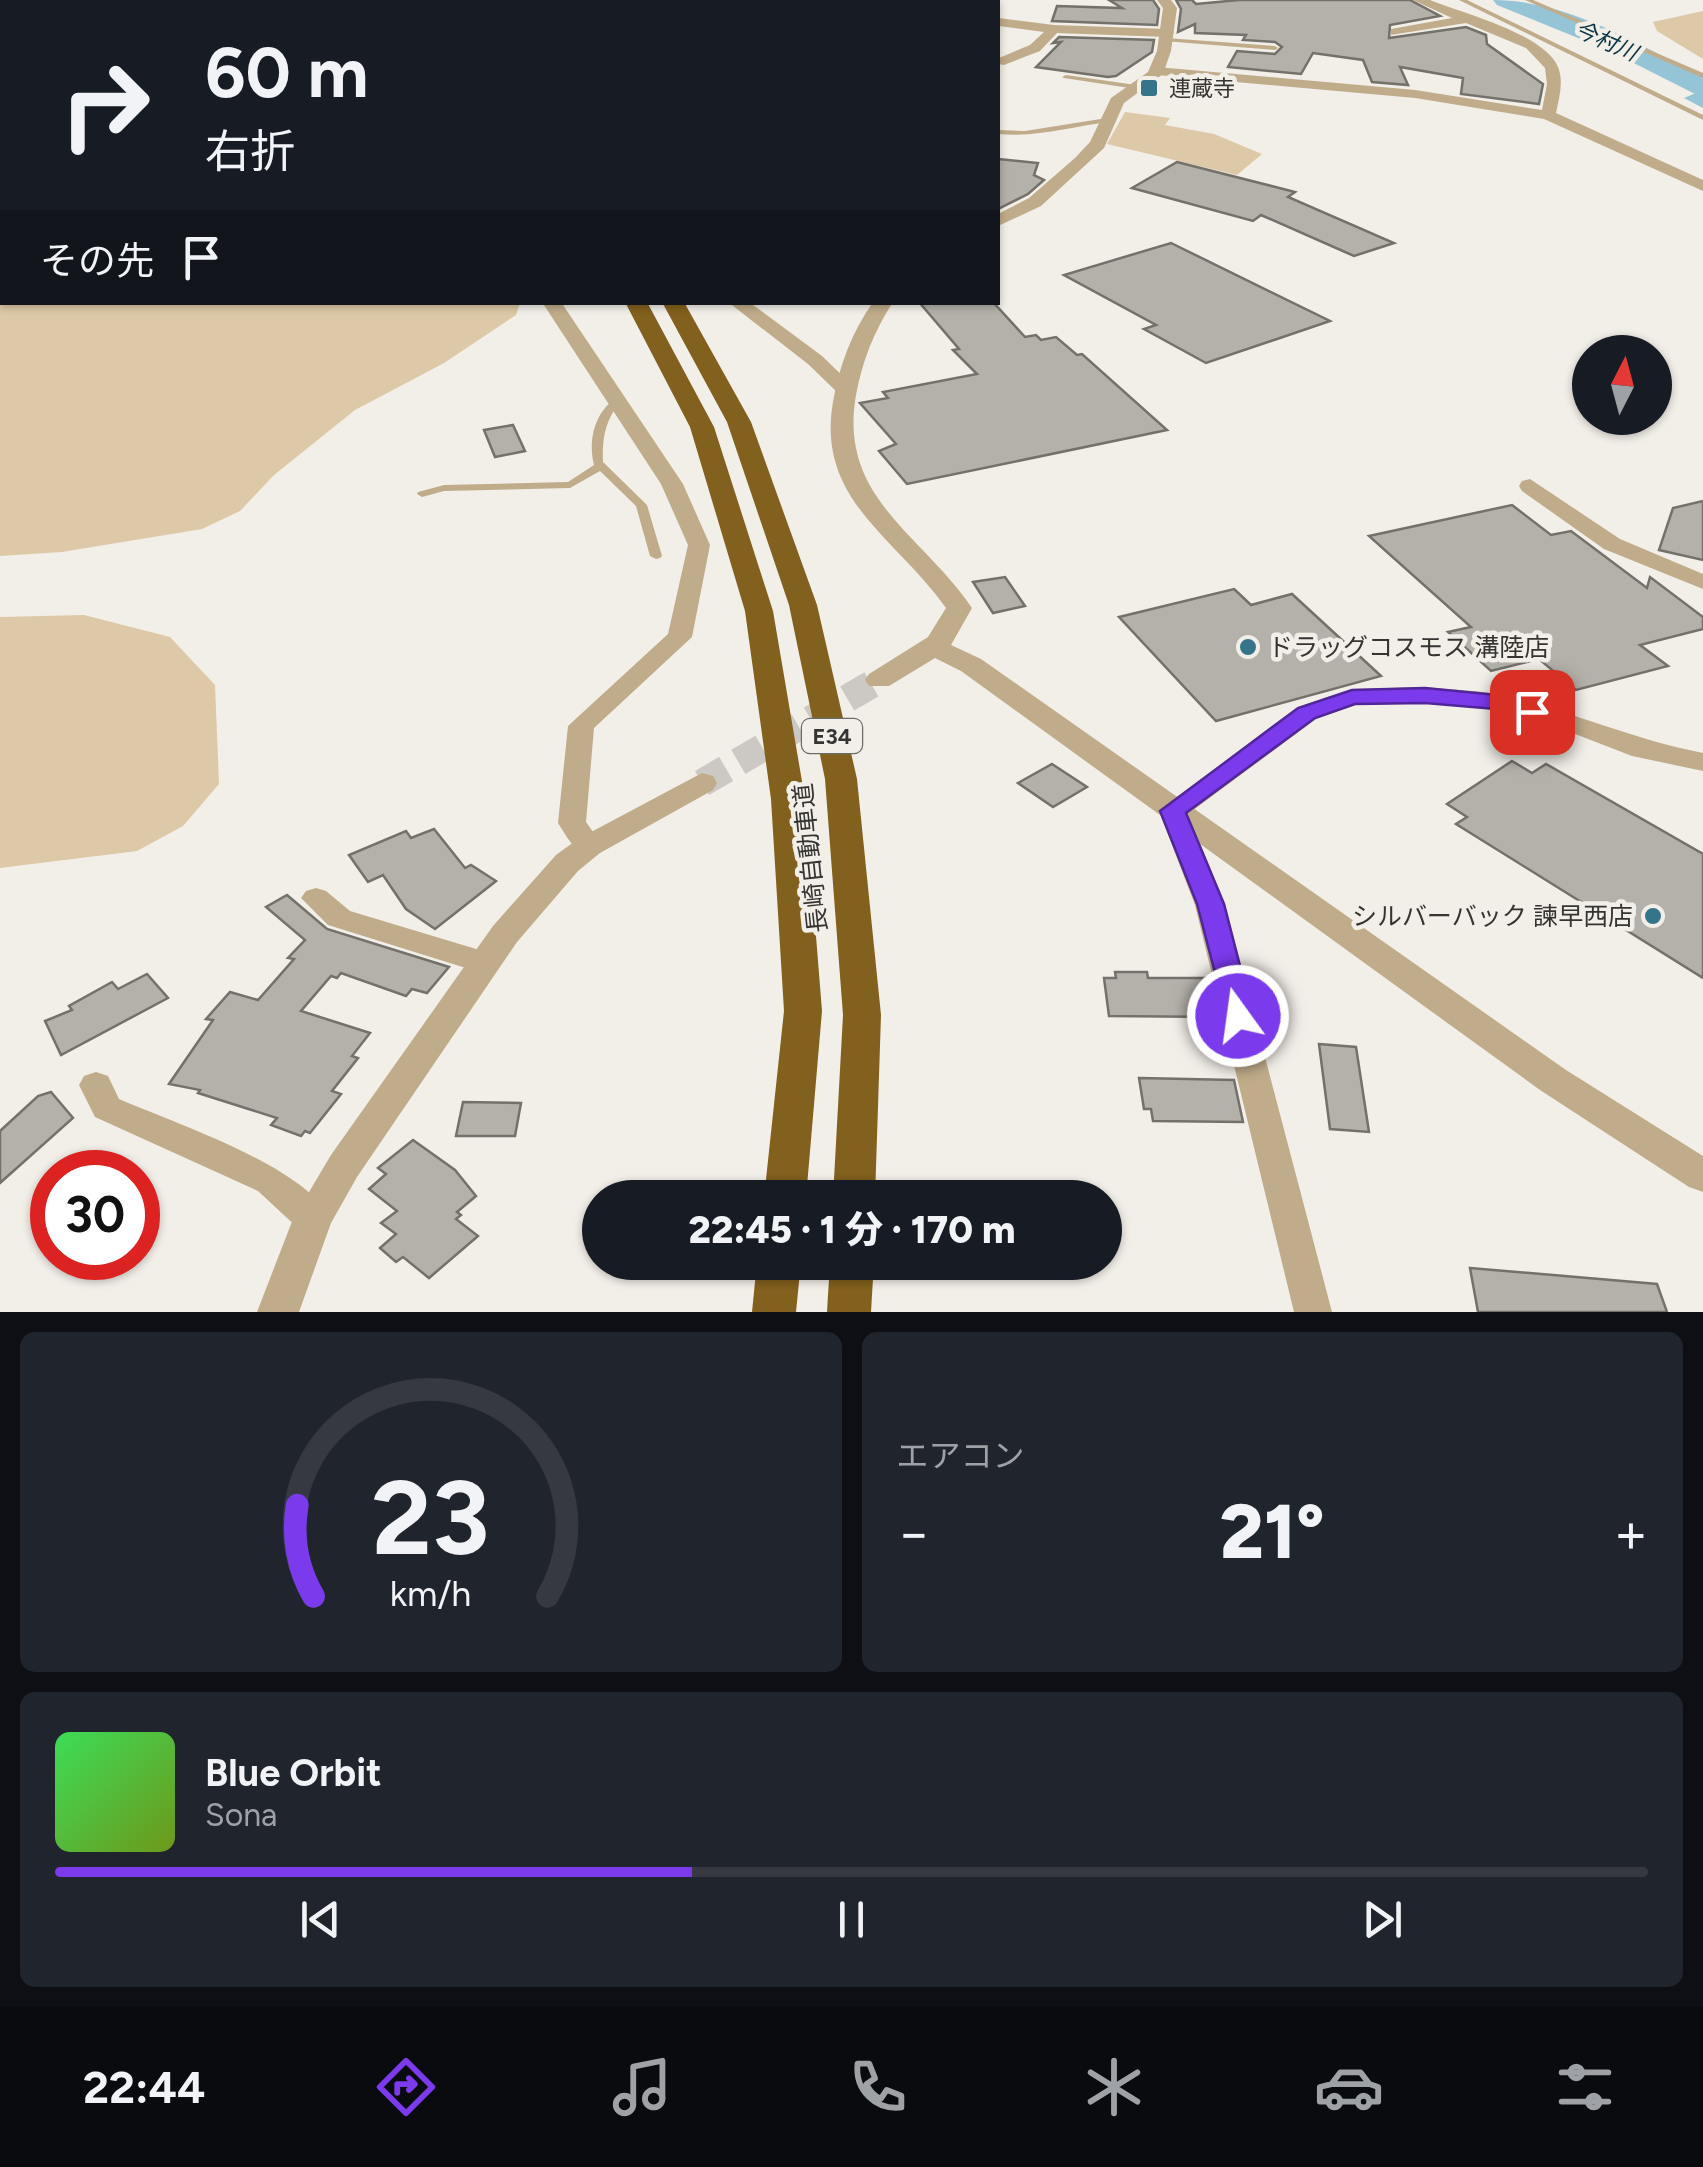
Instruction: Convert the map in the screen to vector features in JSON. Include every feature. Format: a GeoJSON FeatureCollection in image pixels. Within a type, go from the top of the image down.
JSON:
{"type":"FeatureCollection","features":[{"type":"Feature","properties":{"kind":"highway","name":"長崎自動車道"},"geometry":{"type":"LineString","coordinates":[[638,305],[702,427],[758,611],[788,799],[803,1011],[787,1180]]}},
{"type":"Feature","properties":{"kind":"highway","name":"長崎自動車道"},"geometry":{"type":"LineString","coordinates":[[675,305],[739,422],[803,605],[841,780],[862,1015],[855,1180]]}},
{"type":"Feature","properties":{"kind":"highway"},"geometry":{"type":"LineString","coordinates":[[774,1312],[777,1280]]}},
{"type":"Feature","properties":{"kind":"highway"},"geometry":{"type":"LineString","coordinates":[[850,1312],[851,1280]]}},
{"type":"Feature","properties":{"kind":"street"},"geometry":{"type":"LineString","coordinates":[[1000,220],[1035,202],[1082,162],[1098,144],[1117,101],[1157,71],[1170,8],[1164,0]]}},
{"type":"Feature","properties":{"kind":"street"},"geometry":{"type":"LineString","coordinates":[[1419,0],[1548,56],[1555,74],[1548,116]]}},
{"type":"Feature","properties":{"kind":"street"},"geometry":{"type":"LineString","coordinates":[[1396,32],[1470,19]]}},
{"type":"Feature","properties":{"kind":"street"},"geometry":{"type":"LineString","coordinates":[[1000,22],[1167,36]]}},
{"type":"Feature","properties":{"kind":"street"},"geometry":{"type":"LineString","coordinates":[[1004,60],[1036,48],[1054,28]]}},
{"type":"Feature","properties":{"kind":"street"},"geometry":{"type":"LineString","coordinates":[[1157,71],[1433,96],[1548,116],[1703,186]]}},
{"type":"Feature","properties":{"kind":"street"},"geometry":{"type":"LineString","coordinates":[[553,305],[672,484],[699,545],[680,637],[581,726],[572,823],[588,846]]}},
{"type":"Feature","properties":{"kind":"street"},"geometry":{"type":"LineString","coordinates":[[741,305],[815,360],[846,390]]}},
{"type":"Feature","properties":{"kind":"street"},"geometry":{"type":"LineString","coordinates":[[879,680],[933,648],[952,631],[959,608],[934,572],[898,538],[860,490],[841,452],[850,368],[882,305]]}},
{"type":"Feature","properties":{"kind":"street"},"geometry":{"type":"LineString","coordinates":[[1530,486],[1612,544],[1703,582]]}},
{"type":"Feature","properties":{"kind":"street"},"geometry":{"type":"LineString","coordinates":[[933,648],[971,665],[1553,1080],[1703,1176]]}},
{"type":"Feature","properties":{"kind":"street"},"geometry":{"type":"LineString","coordinates":[[1173,811],[1307,713],[1352,697],[1425,696],[1497,702],[1566,721],[1641,750],[1703,762]]}},
{"type":"Feature","properties":{"kind":"street"},"geometry":{"type":"LineString","coordinates":[[278,1312],[313,1219],[344,1166],[505,934],[567,863],[588,846],[702,782]]}},
{"type":"Feature","properties":{"kind":"street"},"geometry":{"type":"LineString","coordinates":[[1173,811],[1210,904],[1314,1312]]}},
{"type":"Feature","properties":{"kind":"street"},"geometry":{"type":"LineString","coordinates":[[316,898],[339,918],[485,963]]}},
{"type":"Feature","properties":{"kind":"street"},"geometry":{"type":"LineString","coordinates":[[96,1085],[107,1108],[270,1181],[313,1219]]}},
{"type":"Feature","properties":{"kind":"lane"},"geometry":{"type":"LineString","coordinates":[[1462,0],[1703,118]]}},
{"type":"Feature","properties":{"kind":"lane"},"geometry":{"type":"LineString","coordinates":[[1528,0],[1703,76]]}},
{"type":"Feature","properties":{"kind":"lane"},"geometry":{"type":"LineString","coordinates":[[1167,36],[1275,48]]}},
{"type":"Feature","properties":{"kind":"lane"},"geometry":{"type":"LineString","coordinates":[[1066,76],[1136,87]]}},
{"type":"Feature","properties":{"kind":"lane"},"geometry":{"type":"LineString","coordinates":[[1000,132],[1022,134],[1063,123],[1107,120]]}},
{"type":"Feature","properties":{"kind":"lane"},"geometry":{"type":"LineString","coordinates":[[615,402],[604,412],[596,437],[601,466],[641,505],[656,556]]}},
{"type":"Feature","properties":{"kind":"lane"},"geometry":{"type":"LineString","coordinates":[[422,494],[444,488],[570,484],[601,466]]}},
{"type":"Feature","properties":{"kind":"shaded area"},"geometry":{"type":"Polygon","coordinates":[[[1703,11],[1703,59],[1657,31],[1653,22],[1703,11]]]}},
{"type":"Feature","properties":{"kind":"shaded area"},"geometry":{"type":"Polygon","coordinates":[[[1125,112],[1170,118],[1165,125],[1214,134],[1262,154],[1237,175],[1107,144],[1125,112]]]}},
{"type":"Feature","properties":{"kind":"shaded area"},"geometry":{"type":"Polygon","coordinates":[[[0,305],[519,305],[516,315],[444,363],[355,410],[274,475],[240,511],[202,529],[62,552],[0,556],[0,305]]]}},
{"type":"Feature","properties":{"kind":"shaded area"},"geometry":{"type":"Polygon","coordinates":[[[84,615],[170,637],[215,685],[219,784],[183,826],[137,851],[0,868],[0,617],[84,615]]]}},
{"type":"Feature","properties":{"kind":"water"},"geometry":{"type":"Polygon","coordinates":[[[1602,37],[1703,81],[1703,108],[1684,98],[1696,93],[1602,37]]]}},
{"type":"Feature","properties":{"kind":"building"},"geometry":{"type":"Polygon","coordinates":[[[1109,0],[1153,0],[1159,9],[1157,25],[1052,21],[1057,6],[1122,8],[1109,0]]]}},
{"type":"Feature","properties":{"kind":"building"},"geometry":{"type":"Polygon","coordinates":[[[1176,0],[1192,0],[1196,4],[1239,0],[1410,0],[1440,16],[1390,25],[1389,38],[1466,27],[1486,35],[1487,44],[1543,84],[1539,104],[1461,94],[1463,78],[1400,67],[1408,85],[1372,82],[1363,60],[1313,53],[1301,74],[1228,67],[1237,51],[1275,54],[1282,47],[1275,42],[1243,40],[1246,35],[1195,33],[1195,24],[1178,32],[1181,9],[1176,0]]]}},
{"type":"Feature","properties":{"kind":"building"},"geometry":{"type":"Polygon","coordinates":[[[1059,37],[1154,40],[1152,52],[1116,76],[1108,77],[1036,67],[1061,42],[1053,43],[1059,37]]]}},
{"type":"Feature","properties":{"kind":"building"},"geometry":{"type":"Polygon","coordinates":[[[1000,159],[1038,163],[1034,175],[1044,180],[1028,194],[1000,208],[1000,159]]]}},
{"type":"Feature","properties":{"kind":"building"},"geometry":{"type":"Polygon","coordinates":[[[1177,162],[1295,192],[1288,197],[1394,243],[1354,256],[1261,215],[1253,221],[1132,188],[1177,162]]]}},
{"type":"Feature","properties":{"kind":"building"},"geometry":{"type":"Polygon","coordinates":[[[1171,243],[1330,321],[1206,363],[1144,329],[1156,325],[1064,275],[1171,243]]]}},
{"type":"Feature","properties":{"kind":"building"},"geometry":{"type":"Polygon","coordinates":[[[922,305],[996,305],[1025,337],[1056,337],[1077,355],[1082,354],[1167,430],[907,484],[879,451],[896,444],[860,403],[888,398],[883,392],[977,374],[953,350],[959,349],[922,305]]]}},
{"type":"Feature","properties":{"kind":"building"},"geometry":{"type":"Polygon","coordinates":[[[513,425],[525,451],[495,457],[484,430],[513,425]]]}},
{"type":"Feature","properties":{"kind":"building"},"geometry":{"type":"Polygon","coordinates":[[[1703,501],[1703,560],[1659,550],[1673,508],[1703,501]]]}},
{"type":"Feature","properties":{"kind":"building"},"geometry":{"type":"Polygon","coordinates":[[[1512,505],[1551,535],[1571,531],[1647,588],[1650,577],[1703,617],[1703,629],[1640,645],[1668,666],[1576,690],[1539,659],[1491,671],[1448,632],[1471,627],[1369,536],[1512,505]]]}},
{"type":"Feature","properties":{"kind":"building"},"geometry":{"type":"Polygon","coordinates":[[[1005,577],[1025,606],[993,613],[973,582],[1005,577]]]}},
{"type":"Feature","properties":{"kind":"building","name":"ドラッグコスモス 溝陸店"},"geometry":{"type":"Polygon","coordinates":[[[1234,589],[1251,605],[1292,594],[1381,676],[1216,721],[1119,617],[1234,589]]]}},
{"type":"Feature","properties":{"kind":"building","name":"シルバーバック 諫早西店"},"geometry":{"type":"Polygon","coordinates":[[[1512,761],[1532,773],[1546,764],[1703,854],[1703,978],[1456,824],[1467,817],[1447,804],[1512,761]]]}},
{"type":"Feature","properties":{"kind":"building"},"geometry":{"type":"Polygon","coordinates":[[[1052,764],[1087,787],[1053,807],[1018,783],[1052,764]]]}},
{"type":"Feature","properties":{"kind":"building"},"geometry":{"type":"Polygon","coordinates":[[[434,829],[465,868],[471,865],[496,881],[435,929],[406,909],[383,875],[368,882],[349,855],[406,831],[411,838],[434,829]]]}},
{"type":"Feature","properties":{"kind":"building"},"geometry":{"type":"Polygon","coordinates":[[[287,895],[327,929],[449,967],[427,993],[412,989],[406,996],[341,973],[337,978],[331,976],[301,1011],[370,1033],[352,1056],[358,1058],[332,1091],[341,1094],[310,1133],[305,1131],[301,1136],[271,1125],[277,1118],[198,1093],[200,1090],[169,1084],[213,1020],[206,1019],[230,992],[258,1000],[294,959],[288,958],[305,940],[266,907],[287,895]]]}},
{"type":"Feature","properties":{"kind":"building"},"geometry":{"type":"Polygon","coordinates":[[[1115,972],[1147,972],[1148,978],[1209,978],[1218,1017],[1109,1016],[1104,978],[1116,978],[1115,972]]]}},
{"type":"Feature","properties":{"kind":"building"},"geometry":{"type":"Polygon","coordinates":[[[147,974],[168,998],[61,1055],[45,1021],[72,1010],[69,1006],[112,982],[118,989],[147,974]]]}},
{"type":"Feature","properties":{"kind":"building"},"geometry":{"type":"Polygon","coordinates":[[[1319,1044],[1356,1047],[1369,1132],[1330,1129],[1319,1044]]]}},
{"type":"Feature","properties":{"kind":"building"},"geometry":{"type":"Polygon","coordinates":[[[1139,1078],[1234,1080],[1243,1122],[1153,1121],[1151,1109],[1144,1109],[1139,1078]]]}},
{"type":"Feature","properties":{"kind":"building"},"geometry":{"type":"Polygon","coordinates":[[[51,1092],[73,1118],[37,1150],[30,1150],[30,1156],[0,1183],[0,1131],[38,1096],[51,1092]]]}},
{"type":"Feature","properties":{"kind":"building"},"geometry":{"type":"Polygon","coordinates":[[[463,1102],[521,1103],[515,1136],[456,1136],[463,1102]]]}},
{"type":"Feature","properties":{"kind":"building"},"geometry":{"type":"Polygon","coordinates":[[[413,1140],[455,1170],[476,1196],[457,1212],[461,1215],[456,1219],[478,1236],[429,1278],[403,1257],[396,1262],[380,1248],[396,1234],[381,1223],[397,1211],[369,1189],[386,1174],[378,1168],[413,1140]]]}},
{"type":"Feature","properties":{"kind":"building"},"geometry":{"type":"Polygon","coordinates":[[[1470,1268],[1657,1284],[1667,1312],[1478,1312],[1470,1268]]]}},
{"type":"Feature","properties":{"kind":"waterway","name":"今村川"},"geometry":{"type":"LineString","coordinates":[[1506,0],[1620,45],[1703,89]]}},
{"type":"Feature","properties":{"kind":"tunnel"},"geometry":{"type":"LineString","coordinates":[[702,783],[879,680]]}},
{"type":"Feature","properties":{"kind":"place","name":"連蔵寺"},"geometry":{"type":"Point","coordinates":[1149,88]}},
{"type":"Feature","properties":{"kind":"place","name":"ドラッグコスモス 溝陸店"},"geometry":{"type":"Point","coordinates":[1248,647]}},
{"type":"Feature","properties":{"kind":"place","name":"シルバーバック 諫早西店"},"geometry":{"type":"Point","coordinates":[1653,916]}},
{"type":"Feature","properties":{"kind":"route"},"geometry":{"type":"LineString","coordinates":[[1238,1016],[1210,904],[1173,811],[1307,713],[1352,697],[1425,696],[1497,702],[1532,712]]}}]}
